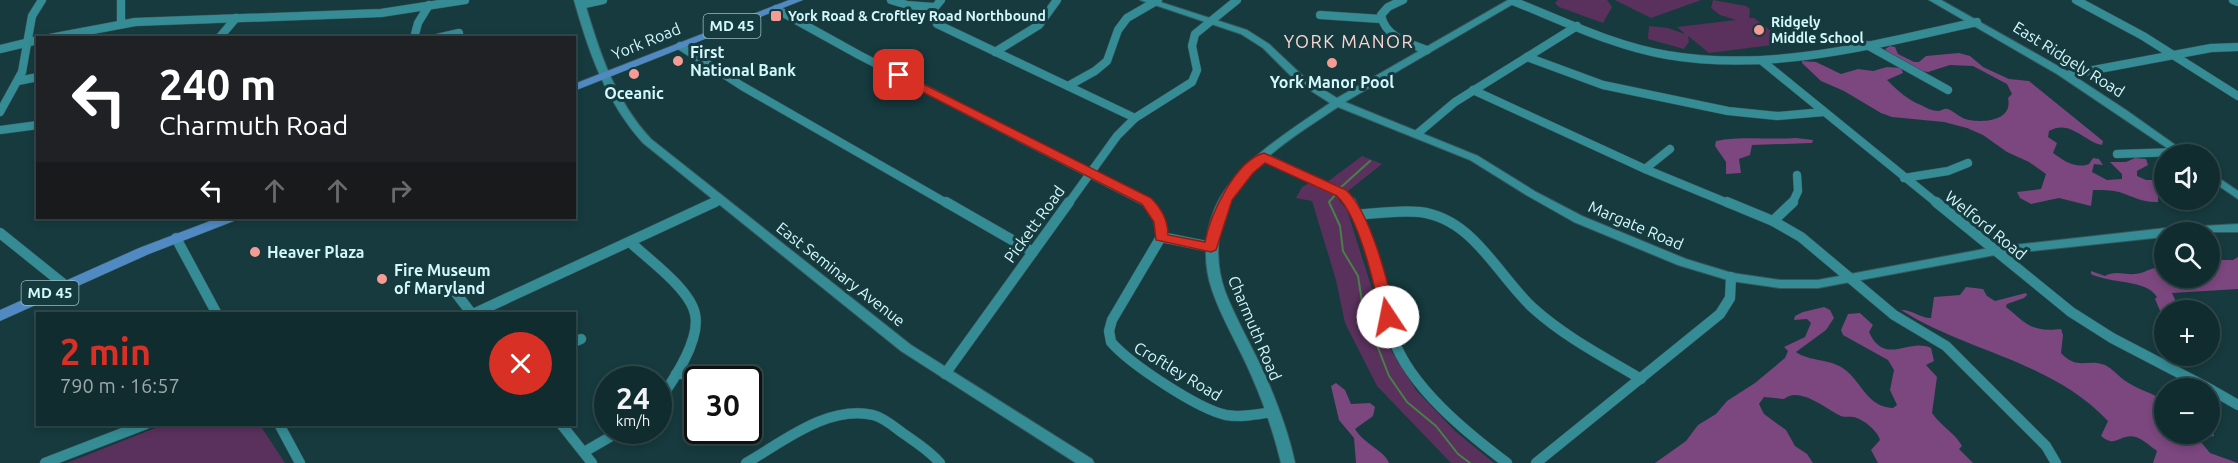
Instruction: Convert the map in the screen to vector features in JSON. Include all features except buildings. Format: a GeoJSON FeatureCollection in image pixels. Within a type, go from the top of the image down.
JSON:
{"type":"FeatureCollection","features":[{"type":"Feature","properties":{"kind":"main road","name":"York Road"},"geometry":{"type":"LineString","coordinates":[[576,87],[798,0]]}},
{"type":"Feature","properties":{"kind":"main road","name":"MD 45"},"geometry":{"type":"LineString","coordinates":[[0,316],[176,238],[226,219]]}},
{"type":"Feature","properties":{"kind":"street"},"geometry":{"type":"LineString","coordinates":[[0,112],[18,81],[25,61],[32,16],[42,0]]}},
{"type":"Feature","properties":{"kind":"street"},"geometry":{"type":"LineString","coordinates":[[121,0],[121,23]]}},
{"type":"Feature","properties":{"kind":"street"},"geometry":{"type":"LineString","coordinates":[[59,36],[121,23],[381,13],[465,0]]}},
{"type":"Feature","properties":{"kind":"street"},"geometry":{"type":"LineString","coordinates":[[579,2],[603,0]]}},
{"type":"Feature","properties":{"kind":"street"},"geometry":{"type":"LineString","coordinates":[[891,0],[933,7]]}},
{"type":"Feature","properties":{"kind":"street"},"geometry":{"type":"LineString","coordinates":[[941,0],[933,7],[932,16],[937,24],[1135,118]]}},
{"type":"Feature","properties":{"kind":"street"},"geometry":{"type":"LineString","coordinates":[[995,52],[1038,28],[1050,16],[1057,0]]}},
{"type":"Feature","properties":{"kind":"street","name":"Pickett Road"},"geometry":{"type":"LineString","coordinates":[[945,374],[1117,136],[1135,118],[1192,82],[1197,70],[1192,42],[1198,30],[1237,0]]}},
{"type":"Feature","properties":{"kind":"street"},"geometry":{"type":"LineString","coordinates":[[1403,0],[1384,10],[1381,19],[1385,28],[1394,36],[1427,50]]}},
{"type":"Feature","properties":{"kind":"street"},"geometry":{"type":"LineString","coordinates":[[1514,0],[1626,45],[1667,55],[1713,61],[1762,61],[1867,45],[1977,22]]}},
{"type":"Feature","properties":{"kind":"street","name":"Charmuth Road"},"geometry":{"type":"LineString","coordinates":[[1288,463],[1273,412],[1218,290],[1211,247],[1214,229],[1225,199],[1248,171],[1264,157],[1336,102],[1514,0]]}},
{"type":"Feature","properties":{"kind":"street","name":"East Ridgely Road"},"geometry":{"type":"LineString","coordinates":[[1934,0],[1977,22],[2067,75],[2167,144]]}},
{"type":"Feature","properties":{"kind":"street"},"geometry":{"type":"LineString","coordinates":[[2076,0],[2118,21],[2238,96]]}},
{"type":"Feature","properties":{"kind":"street"},"geometry":{"type":"LineString","coordinates":[[2233,0],[2238,2]]}},
{"type":"Feature","properties":{"kind":"street"},"geometry":{"type":"LineString","coordinates":[[1068,86],[1104,64],[1123,22],[1152,1]]}},
{"type":"Feature","properties":{"kind":"street","name":"Margate Road"},"geometry":{"type":"LineString","coordinates":[[1152,1],[1210,20],[1256,39],[1301,80],[1336,102],[1474,158],[1578,219],[1682,262],[1731,277],[1801,284],[1851,278],[1995,251],[2154,234]]}},
{"type":"Feature","properties":{"kind":"street","name":"East Seminary Avenue"},"geometry":{"type":"LineString","coordinates":[[579,2],[606,76],[625,115],[641,135],[876,327],[945,374],[1024,421],[1087,463]]}},
{"type":"Feature","properties":{"kind":"street"},"geometry":{"type":"LineString","coordinates":[[415,36],[418,23],[430,4]]}},
{"type":"Feature","properties":{"kind":"street"},"geometry":{"type":"LineString","coordinates":[[776,9],[859,55],[1146,201],[1161,222],[1161,237],[1211,247]]}},
{"type":"Feature","properties":{"kind":"street"},"geometry":{"type":"LineString","coordinates":[[1320,15],[1381,19]]}},
{"type":"Feature","properties":{"kind":"street"},"geometry":{"type":"LineString","coordinates":[[221,36],[236,18]]}},
{"type":"Feature","properties":{"kind":"street"},"geometry":{"type":"LineString","coordinates":[[1417,134],[1443,110],[1577,26]]}},
{"type":"Feature","properties":{"kind":"street"},"geometry":{"type":"LineString","coordinates":[[446,36],[459,33]]}},
{"type":"Feature","properties":{"kind":"street"},"geometry":{"type":"LineString","coordinates":[[0,49],[36,40]]}},
{"type":"Feature","properties":{"kind":"street"},"geometry":{"type":"LineString","coordinates":[[1867,45],[1948,90]]}},
{"type":"Feature","properties":{"kind":"street"},"geometry":{"type":"LineString","coordinates":[[680,46],[742,86],[1033,252]]}},
{"type":"Feature","properties":{"kind":"street"},"geometry":{"type":"LineString","coordinates":[[2067,75],[2173,55],[2238,47]]}},
{"type":"Feature","properties":{"kind":"street"},"geometry":{"type":"LineString","coordinates":[[1527,57],[1603,85],[1728,111],[1777,116],[1824,112]]}},
{"type":"Feature","properties":{"kind":"street","name":"Welford Road"},"geometry":{"type":"LineString","coordinates":[[1762,61],[2053,298],[2088,324],[2189,378]]}},
{"type":"Feature","properties":{"kind":"street"},"geometry":{"type":"LineString","coordinates":[[18,81],[36,77]]}},
{"type":"Feature","properties":{"kind":"street"},"geometry":{"type":"LineString","coordinates":[[1473,90],[1645,169],[1773,221],[1801,237],[1894,315],[1946,346],[2046,446],[2056,463]]}},
{"type":"Feature","properties":{"kind":"street"},"geometry":{"type":"LineString","coordinates":[[0,130],[36,125]]}},
{"type":"Feature","properties":{"kind":"street"},"geometry":{"type":"LineString","coordinates":[[1645,169],[1670,149]]}},
{"type":"Feature","properties":{"kind":"street"},"geometry":{"type":"LineString","coordinates":[[2117,154],[2154,153]]}},
{"type":"Feature","properties":{"kind":"street"},"geometry":{"type":"LineString","coordinates":[[1264,157],[1337,191],[1350,201],[1380,278],[1395,343],[1410,369],[1437,400],[1484,445],[1507,463]]}},
{"type":"Feature","properties":{"kind":"street"},"geometry":{"type":"LineString","coordinates":[[1904,178],[1948,171],[1968,163]]}},
{"type":"Feature","properties":{"kind":"street"},"geometry":{"type":"LineString","coordinates":[[1773,221],[1796,200],[1797,175]]}},
{"type":"Feature","properties":{"kind":"street"},"geometry":{"type":"LineString","coordinates":[[2220,182],[2238,196]]}},
{"type":"Feature","properties":{"kind":"street"},"geometry":{"type":"LineString","coordinates":[[477,312],[720,200]]}},
{"type":"Feature","properties":{"kind":"street"},"geometry":{"type":"LineString","coordinates":[[1356,215],[1421,212],[1454,224],[1469,236],[1514,288],[1549,321],[1641,378]]}},
{"type":"Feature","properties":{"kind":"street","name":"Margate Road"},"geometry":{"type":"LineString","coordinates":[[2220,229],[2238,228]]}},
{"type":"Feature","properties":{"kind":"street"},"geometry":{"type":"LineString","coordinates":[[0,233],[66,286]]}},
{"type":"Feature","properties":{"kind":"street","name":"Croftley Road"},"geometry":{"type":"LineString","coordinates":[[1161,237],[1112,320],[1109,336],[1111,343],[1127,358],[1208,408],[1233,416],[1273,412]]}},
{"type":"Feature","properties":{"kind":"street"},"geometry":{"type":"LineString","coordinates":[[176,238],[216,312]]}},
{"type":"Feature","properties":{"kind":"street"},"geometry":{"type":"LineString","coordinates":[[630,242],[687,297],[695,312],[697,321],[694,333],[672,380]]}},
{"type":"Feature","properties":{"kind":"street"},"geometry":{"type":"LineString","coordinates":[[1536,463],[1720,314],[1730,298],[1731,277]]}},
{"type":"Feature","properties":{"kind":"street"},"geometry":{"type":"LineString","coordinates":[[455,292],[471,312]]}},
{"type":"Feature","properties":{"kind":"street"},"geometry":{"type":"LineString","coordinates":[[676,374],[684,374]]}},
{"type":"Feature","properties":{"kind":"street","name":"Welford Road"},"geometry":{"type":"LineString","coordinates":[[2220,395],[2238,405]]}},
{"type":"Feature","properties":{"kind":"street"},"geometry":{"type":"LineString","coordinates":[[754,461],[831,417],[864,413],[884,420],[930,452],[940,463]]}},
{"type":"Feature","properties":{"kind":"street"},"geometry":{"type":"LineString","coordinates":[[45,463],[141,426]]}},
{"type":"Feature","properties":{"kind":"street"},"geometry":{"type":"LineString","coordinates":[[280,426],[300,463]]}},
{"type":"Feature","properties":{"kind":"street"},"geometry":{"type":"LineString","coordinates":[[563,426],[592,463]]}},
{"type":"Feature","properties":{"kind":"street"},"geometry":{"type":"LineString","coordinates":[[584,452],[598,444]]}},
{"type":"Feature","properties":{"kind":"shaded area"},"geometry":{"type":"Polygon","coordinates":[[[1558,0],[1607,0],[1612,7],[1603,23],[1559,7],[1555,3],[1558,0]]]}},
{"type":"Feature","properties":{"kind":"shaded area"},"geometry":{"type":"Polygon","coordinates":[[[1615,0],[1701,0],[1651,18],[1615,0]]]}},
{"type":"Feature","properties":{"kind":"shaded area"},"geometry":{"type":"Polygon","coordinates":[[[1713,0],[1746,6],[1750,9],[1749,18],[1754,18],[1787,43],[1709,53],[1688,36],[1689,42],[1684,49],[1648,39],[1649,26],[1668,28],[1685,34],[1677,27],[1736,20],[1720,15],[1711,8],[1713,0]]]}},
{"type":"Feature","properties":{"kind":"shaded area"},"geometry":{"type":"Polygon","coordinates":[[[1890,46],[1895,47],[1898,54],[1914,62],[1919,62],[1926,56],[1959,53],[1970,56],[1983,67],[2009,79],[2029,81],[2103,141],[2102,145],[2070,129],[2057,128],[2049,131],[2048,137],[2057,143],[2053,153],[2079,166],[2089,164],[2093,158],[2099,159],[2103,165],[2094,164],[2092,172],[2107,180],[2122,179],[2122,174],[2110,162],[2126,162],[2135,158],[2146,159],[2148,165],[2137,171],[2137,176],[2146,180],[2154,180],[2154,202],[2116,191],[2093,190],[2091,206],[2059,198],[2031,204],[2020,198],[2017,192],[2041,189],[2046,174],[2029,162],[2007,152],[1983,135],[1967,128],[1944,122],[1892,117],[1881,113],[1844,91],[1821,81],[1802,63],[1802,61],[1816,62],[1841,74],[1858,69],[1873,71],[1887,67],[1901,68],[1903,73],[1887,80],[1907,98],[1927,108],[1939,111],[1948,109],[1963,118],[1976,121],[1997,118],[2006,111],[2008,98],[2012,94],[2007,84],[1973,66],[1950,65],[1928,72],[1922,71],[1885,49],[1890,46]]]}},
{"type":"Feature","properties":{"kind":"shaded area"},"geometry":{"type":"Polygon","coordinates":[[[1746,138],[1813,140],[1812,143],[1752,145],[1750,155],[1739,159],[1741,173],[1726,174],[1726,162],[1715,146],[1716,141],[1746,138]]]}},
{"type":"Feature","properties":{"kind":"shaded area"},"geometry":{"type":"Polygon","coordinates":[[[1362,156],[1382,164],[1338,199],[1347,210],[1392,352],[1416,390],[1455,431],[1494,463],[1451,463],[1377,386],[1345,323],[1336,280],[1312,201],[1296,198],[1302,187],[1310,183],[1319,188],[1362,156]]]}},
{"type":"Feature","properties":{"kind":"shaded area"},"geometry":{"type":"Polygon","coordinates":[[[2238,257],[2238,289],[2172,293],[2175,300],[2155,300],[2157,297],[2145,287],[2091,274],[2091,271],[2105,276],[2116,273],[2135,274],[2154,269],[2154,288],[2220,288],[2220,260],[2233,260],[2238,257]]]}},
{"type":"Feature","properties":{"kind":"shaded area"},"geometry":{"type":"Polygon","coordinates":[[[1966,287],[1983,289],[1987,296],[1995,301],[2026,293],[2024,298],[2007,304],[2006,307],[2030,326],[2051,330],[2061,329],[2063,335],[2061,353],[2067,358],[2078,363],[2105,365],[2127,382],[2154,396],[2154,444],[2202,444],[2210,453],[2238,463],[2153,463],[2157,451],[2139,438],[2131,436],[2111,441],[2101,436],[2108,421],[2085,400],[2061,384],[2035,370],[1927,325],[1901,310],[1931,318],[1934,297],[1960,295],[1966,287]]]}},
{"type":"Feature","properties":{"kind":"shaded area"},"geometry":{"type":"Polygon","coordinates":[[[1824,307],[1830,310],[1834,318],[1826,330],[1796,352],[1844,369],[1871,399],[1884,407],[1893,408],[1897,405],[1890,390],[1894,370],[1888,360],[1843,335],[1841,330],[1848,314],[1860,313],[1873,325],[1869,332],[1882,348],[1890,350],[1923,346],[1931,348],[1934,361],[1926,365],[1937,377],[1932,413],[1956,438],[1962,446],[1959,449],[1973,463],[1878,463],[1871,450],[1880,440],[1869,425],[1857,418],[1841,416],[1812,400],[1797,395],[1784,399],[1764,397],[1759,404],[1764,414],[1786,430],[1795,446],[1807,454],[1813,463],[1655,463],[1686,441],[1698,425],[1716,414],[1727,401],[1755,383],[1785,358],[1788,351],[1784,347],[1805,337],[1811,323],[1807,319],[1794,320],[1795,316],[1824,307]]]}},
{"type":"Feature","properties":{"kind":"shaded area"},"geometry":{"type":"Polygon","coordinates":[[[1336,383],[1345,390],[1351,404],[1370,403],[1375,407],[1373,416],[1355,429],[1389,463],[1356,463],[1354,438],[1339,420],[1331,386],[1336,383]]]}},
{"type":"Feature","properties":{"kind":"shaded area"},"geometry":{"type":"Polygon","coordinates":[[[160,426],[261,426],[285,463],[67,463],[160,426]]]}},
{"type":"Feature","properties":{"kind":"waterway"},"geometry":{"type":"LineString","coordinates":[[1339,189],[1370,161]]}},
{"type":"Feature","properties":{"kind":"waterway"},"geometry":{"type":"LineString","coordinates":[[1336,194],[1329,202],[1340,226],[1343,251],[1358,276],[1362,302],[1372,322],[1377,345],[1389,376],[1407,402],[1436,426],[1458,454],[1470,463]]}},
{"type":"Feature","properties":{"kind":"place","name":"York Road & Croftley Road Northbound"},"geometry":{"type":"Point","coordinates":[776,16]}},
{"type":"Feature","properties":{"kind":"place","name":"Ridgely Middle School"},"geometry":{"type":"Point","coordinates":[1759,30]}},
{"type":"Feature","properties":{"kind":"place","name":"First National Bank"},"geometry":{"type":"Point","coordinates":[678,61]}},
{"type":"Feature","properties":{"kind":"place","name":"York Manor Pool"},"geometry":{"type":"Point","coordinates":[1332,63]}},
{"type":"Feature","properties":{"kind":"place","name":"Oceanic"},"geometry":{"type":"Point","coordinates":[634,74]}},
{"type":"Feature","properties":{"kind":"place","name":"Heaver Plaza"},"geometry":{"type":"Point","coordinates":[255,252]}},
{"type":"Feature","properties":{"kind":"place","name":"Fire Museum of Maryland"},"geometry":{"type":"Point","coordinates":[382,279]}},
{"type":"Feature","properties":{"kind":"district","name":"YORK MANOR"},"geometry":{"type":"Point","coordinates":[1349,42]}},
{"type":"Feature","properties":{"kind":"route"},"geometry":{"type":"LineString","coordinates":[[899,75],[1146,201],[1161,222],[1161,237],[1211,247],[1214,229],[1225,199],[1248,171],[1264,157],[1341,193],[1352,205],[1380,278],[1388,317]]}}]}
